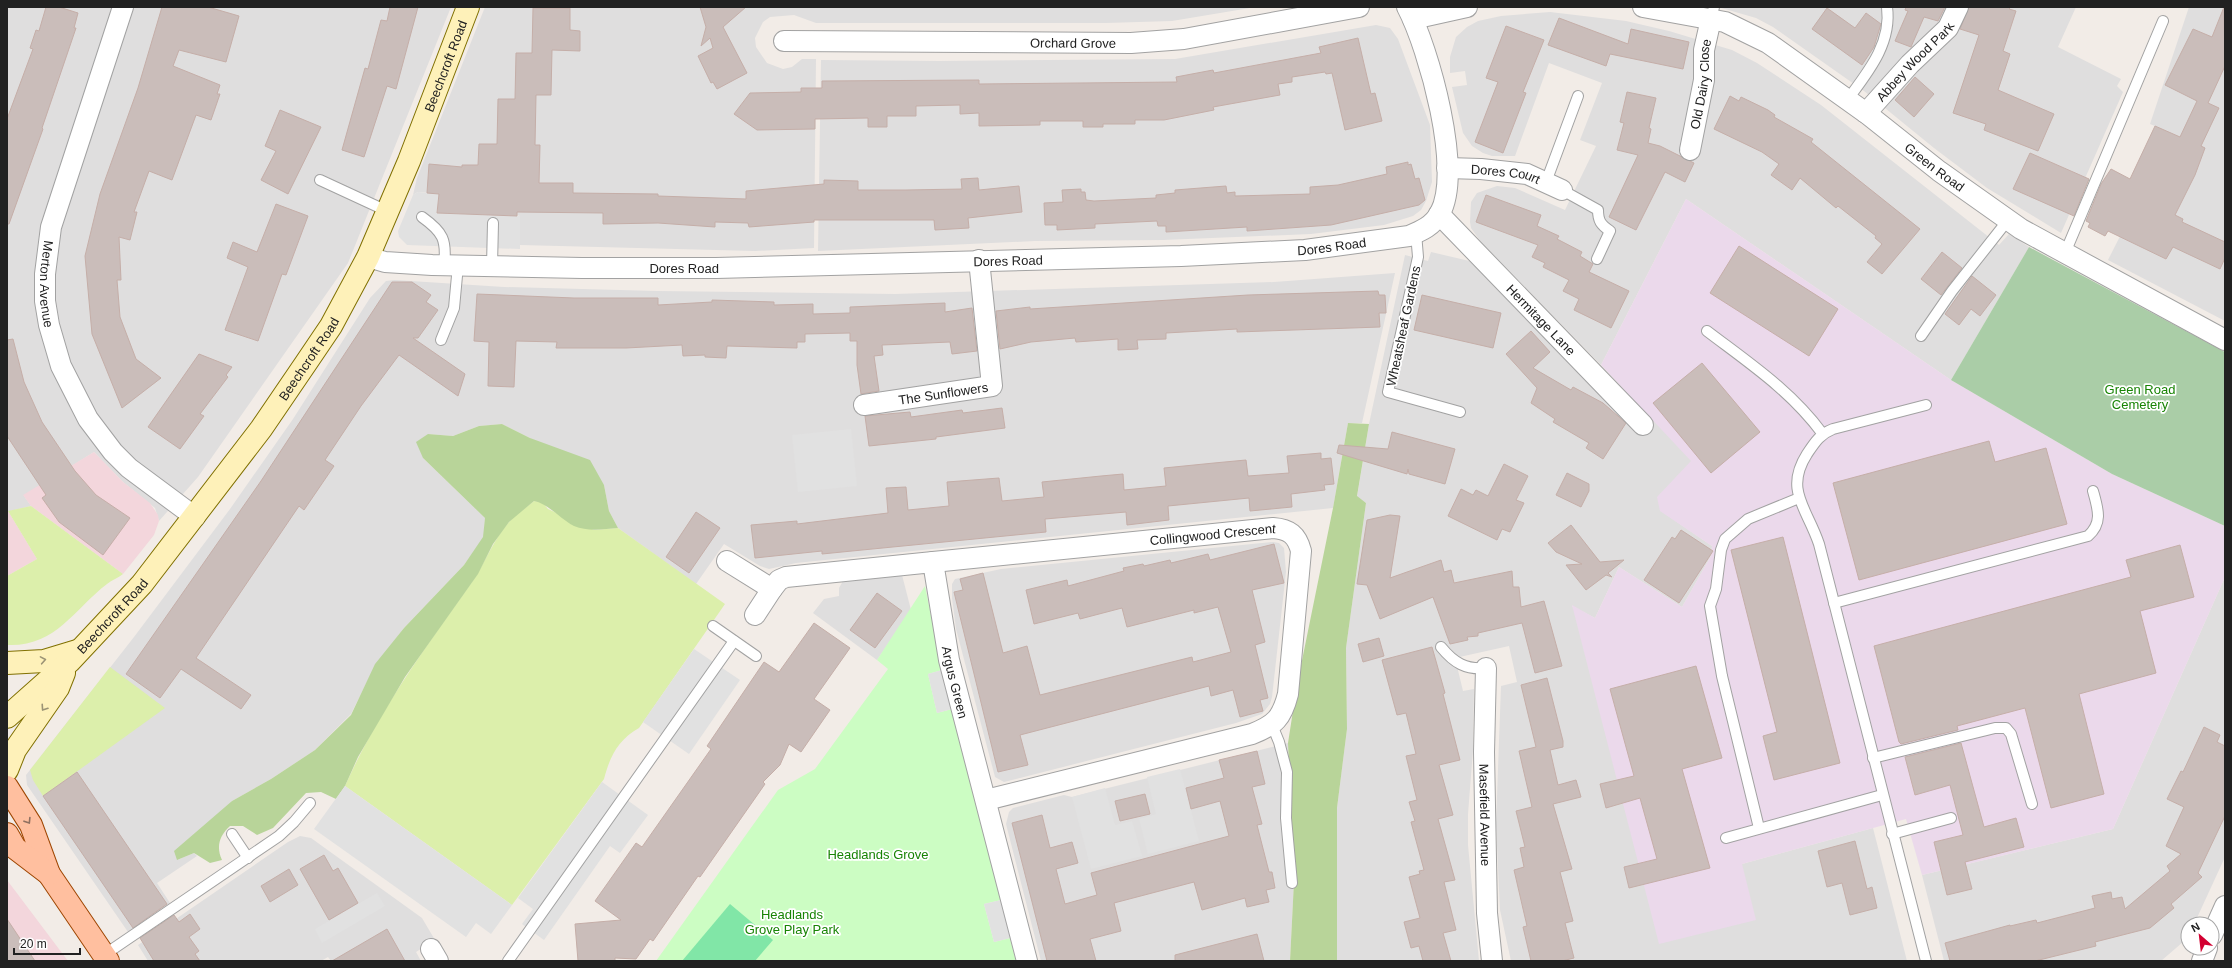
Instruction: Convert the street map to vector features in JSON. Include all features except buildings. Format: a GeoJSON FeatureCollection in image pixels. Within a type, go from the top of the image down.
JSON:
{"type":"FeatureCollection","features":[{"type":"Feature","properties":{"kind":"main road","name":"Beechcroft Road"},"geometry":{"type":"LineString","coordinates":[[7,717],[74,656],[142,584],[195,517],[261,429],[338,314],[368,257],[409,161],[468,7]]}},
{"type":"Feature","properties":{"kind":"main road","name":"Beechcroft Road"},"geometry":{"type":"LineString","coordinates":[[7,770],[15,750],[58,688],[74,656]]}},
{"type":"Feature","properties":{"kind":"main road"},"geometry":{"type":"LineString","coordinates":[[7,663],[44,661],[74,656]]}},
{"type":"Feature","properties":{"kind":"main road"},"geometry":{"type":"LineString","coordinates":[[7,788],[31,825],[43,870]]}},
{"type":"Feature","properties":{"kind":"main road"},"geometry":{"type":"LineString","coordinates":[[7,834],[15,848],[43,870],[106,958]]}},
{"type":"Feature","properties":{"kind":"main road"},"geometry":{"type":"LineString","coordinates":[[7,856],[43,870]]}},
{"type":"Feature","properties":{"kind":"street","name":"Merton Avenue"},"geometry":{"type":"LineString","coordinates":[[123,7],[51,227],[45,274],[45,301],[49,325],[61,366],[88,419],[113,452],[129,468],[195,517]]}},
{"type":"Feature","properties":{"kind":"street","name":"Orchard Grove"},"geometry":{"type":"LineString","coordinates":[[784,41],[1132,43],[1184,39],[1358,7]]}},
{"type":"Feature","properties":{"kind":"street"},"geometry":{"type":"LineString","coordinates":[[1410,13],[1467,7]]}},
{"type":"Feature","properties":{"kind":"street","name":"Green Road"},"geometry":{"type":"LineString","coordinates":[[1644,7],[1713,13],[1725,22],[1768,43],[1866,112],[1939,171],[2008,220],[2065,253],[2225,340]]}},
{"type":"Feature","properties":{"kind":"street","name":"Abbey Wood Park"},"geometry":{"type":"LineString","coordinates":[[1866,112],[1910,64],[1948,28],[1958,7]]}},
{"type":"Feature","properties":{"kind":"street","name":"Dores Road"},"geometry":{"type":"LineString","coordinates":[[368,257],[385,262],[451,265],[716,268],[1181,256],[1305,250],[1401,238],[1416,233],[1430,225],[1439,214],[1446,192],[1447,168],[1440,109],[1428,57],[1410,13]]}},
{"type":"Feature","properties":{"kind":"street","name":"Old Dairy Close"},"geometry":{"type":"LineString","coordinates":[[1690,150],[1704,80],[1704,50],[1713,13]]}},
{"type":"Feature","properties":{"kind":"street","name":"Dores Court"},"geometry":{"type":"LineString","coordinates":[[1447,168],[1527,174],[1554,186]]}},
{"type":"Feature","properties":{"kind":"street","name":"Hermitage Lane"},"geometry":{"type":"LineString","coordinates":[[1439,214],[1643,425]]}},
{"type":"Feature","properties":{"kind":"street","name":"The Sunflowers"},"geometry":{"type":"LineString","coordinates":[[864,405],[992,386],[980,260]]}},
{"type":"Feature","properties":{"kind":"street","name":"Collingwood Crescent"},"geometry":{"type":"LineString","coordinates":[[933,562],[1251,529],[1284,529],[1295,536],[1299,542],[1301,563],[1288,694],[1283,711],[1272,725],[1252,734],[1188,751],[986,800]]}},
{"type":"Feature","properties":{"kind":"street"},"geometry":{"type":"LineString","coordinates":[[727,560],[772,589]]}},
{"type":"Feature","properties":{"kind":"street"},"geometry":{"type":"LineString","coordinates":[[755,615],[779,580],[786,577],[933,562]]}},
{"type":"Feature","properties":{"kind":"street","name":"Argus Green"},"geometry":{"type":"LineString","coordinates":[[933,562],[949,660],[1027,961]]}},
{"type":"Feature","properties":{"kind":"street","name":"Masefield Avenue"},"geometry":{"type":"LineString","coordinates":[[1486,668],[1484,752],[1487,913],[1492,961]]}},
{"type":"Feature","properties":{"kind":"street"},"geometry":{"type":"LineString","coordinates":[[2220,917],[2225,906]]}},
{"type":"Feature","properties":{"kind":"lane"},"geometry":{"type":"LineString","coordinates":[[1848,99],[1867,73],[1883,44],[1888,17],[1887,7]]}},
{"type":"Feature","properties":{"kind":"lane"},"geometry":{"type":"LineString","coordinates":[[2065,253],[2163,21]]}},
{"type":"Feature","properties":{"kind":"lane"},"geometry":{"type":"LineString","coordinates":[[1578,96],[1554,186],[1598,210],[1600,222],[1610,231],[1597,259]]}},
{"type":"Feature","properties":{"kind":"lane"},"geometry":{"type":"LineString","coordinates":[[320,180],[387,211]]}},
{"type":"Feature","properties":{"kind":"lane"},"geometry":{"type":"LineString","coordinates":[[422,218],[434,225],[444,238],[451,265],[454,308],[441,340]]}},
{"type":"Feature","properties":{"kind":"lane"},"geometry":{"type":"LineString","coordinates":[[1921,336],[1952,291],[2008,220]]}},
{"type":"Feature","properties":{"kind":"lane"},"geometry":{"type":"LineString","coordinates":[[492,266],[494,223]]}},
{"type":"Feature","properties":{"kind":"lane","name":"Wheatsheaf Gardens"},"geometry":{"type":"LineString","coordinates":[[1416,233],[1418,257],[1388,392],[1460,412]]}},
{"type":"Feature","properties":{"kind":"lane"},"geometry":{"type":"LineString","coordinates":[[1707,332],[1780,385],[1811,419],[1822,434]]}},
{"type":"Feature","properties":{"kind":"lane"},"geometry":{"type":"LineString","coordinates":[[1926,404],[1833,428],[1822,434],[1804,459],[1798,474],[1796,486],[1799,498],[1813,526],[1819,544],[1892,834],[1926,961]]}},
{"type":"Feature","properties":{"kind":"lane"},"geometry":{"type":"LineString","coordinates":[[1834,604],[2088,536],[2094,531],[2099,519],[2093,491]]}},
{"type":"Feature","properties":{"kind":"lane"},"geometry":{"type":"LineString","coordinates":[[1758,828],[1722,676],[1710,606],[1716,589],[1721,550],[1725,539],[1748,519],[1799,498]]}},
{"type":"Feature","properties":{"kind":"lane"},"geometry":{"type":"LineString","coordinates":[[713,626],[756,656]]}},
{"type":"Feature","properties":{"kind":"lane"},"geometry":{"type":"LineString","coordinates":[[508,961],[734,640]]}},
{"type":"Feature","properties":{"kind":"lane"},"geometry":{"type":"LineString","coordinates":[[1441,647],[1449,657],[1465,667],[1486,668]]}},
{"type":"Feature","properties":{"kind":"lane"},"geometry":{"type":"LineString","coordinates":[[1272,725],[1279,742],[1287,772],[1286,818],[1292,883]]}},
{"type":"Feature","properties":{"kind":"lane"},"geometry":{"type":"LineString","coordinates":[[1873,758],[1995,728],[2006,728],[2011,734],[2032,804]]}},
{"type":"Feature","properties":{"kind":"lane"},"geometry":{"type":"LineString","coordinates":[[1726,838],[1882,795]]}},
{"type":"Feature","properties":{"kind":"lane"},"geometry":{"type":"LineString","coordinates":[[106,958],[279,836],[294,822],[310,803]]}},
{"type":"Feature","properties":{"kind":"lane"},"geometry":{"type":"LineString","coordinates":[[1892,834],[1951,818]]}},
{"type":"Feature","properties":{"kind":"lane"},"geometry":{"type":"LineString","coordinates":[[232,834],[248,858]]}},
{"type":"Feature","properties":{"kind":"shaded area"},"geometry":{"type":"Polygon","coordinates":[[[7,7],[451,7],[348,263],[198,477],[159,521],[155,508],[123,482],[94,452],[24,496],[31,506],[7,512],[7,7]]]}},
{"type":"Feature","properties":{"kind":"shaded area"},"geometry":{"type":"Polygon","coordinates":[[[485,7],[1256,7],[1172,21],[1106,23],[816,23],[794,15],[770,17],[763,22],[755,38],[756,47],[767,63],[783,69],[792,67],[802,59],[816,59],[814,248],[755,251],[520,245],[520,216],[460,195],[418,192],[413,195],[417,178],[485,7]]]}},
{"type":"Feature","properties":{"kind":"shaded area"},"geometry":{"type":"Polygon","coordinates":[[[1718,7],[2076,7],[2058,47],[2121,79],[2117,86],[2123,92],[2061,233],[1987,188],[1934,148],[1864,91],[1773,27],[1756,18],[1718,7]]]}},
{"type":"Feature","properties":{"kind":"shaded area"},"geometry":{"type":"Polygon","coordinates":[[[2189,7],[2225,7],[2225,321],[2108,260],[2148,181],[2132,174],[2155,126],[2150,124],[2189,7]]]}},
{"type":"Feature","properties":{"kind":"shaded area"},"geometry":{"type":"Polygon","coordinates":[[[1550,12],[1626,21],[1669,31],[1732,50],[1757,63],[1821,105],[1999,245],[2009,234],[2029,247],[1951,380],[1686,199],[1601,365],[1481,242],[1471,228],[1470,222],[1471,202],[1477,193],[1497,186],[1515,188],[1565,210],[1596,146],[1580,140],[1602,83],[1549,63],[1515,156],[1492,156],[1483,153],[1472,146],[1463,133],[1452,87],[1467,85],[1465,71],[1450,73],[1450,57],[1456,37],[1467,27],[1478,21],[1501,16],[1550,12]]]}},
{"type":"Feature","properties":{"kind":"shaded area"},"geometry":{"type":"Polygon","coordinates":[[[1376,25],[1390,28],[1398,39],[1430,125],[1432,182],[1426,201],[1421,210],[1413,216],[1384,225],[1311,234],[1163,240],[1035,241],[818,251],[821,60],[939,61],[1175,59],[1376,25]]]}},
{"type":"Feature","properties":{"kind":"shaded area"},"geometry":{"type":"Polygon","coordinates":[[[418,192],[439,194],[437,213],[520,216],[520,249],[407,245],[399,237],[398,231],[413,195],[418,192]]]}},
{"type":"Feature","properties":{"kind":"shaded area"},"geometry":{"type":"Polygon","coordinates":[[[1686,199],[1951,380],[2112,474],[2225,526],[2225,577],[2113,829],[1922,875],[1906,819],[1742,864],[1756,920],[1659,944],[1572,605],[1595,618],[1619,567],[1682,607],[1711,556],[1712,546],[1660,511],[1657,497],[1691,461],[1601,365],[1686,199]]]}},
{"type":"Feature","properties":{"kind":"shaded area"},"geometry":{"type":"Polygon","coordinates":[[[1431,252],[1478,263],[1639,429],[1651,416],[1692,461],[1661,511],[1712,546],[1711,556],[1682,607],[1619,567],[1595,618],[1572,606],[1742,864],[1873,828],[1907,961],[1511,961],[1500,910],[1496,824],[1501,686],[1517,682],[1509,646],[1455,658],[1463,691],[1474,689],[1473,750],[1468,814],[1468,845],[1479,961],[1337,961],[1337,808],[1347,729],[1346,648],[1366,503],[1357,497],[1369,424],[1405,255],[1428,261],[1431,252]]]}},
{"type":"Feature","properties":{"kind":"shaded area"},"geometry":{"type":"Polygon","coordinates":[[[1395,273],[1362,423],[1348,423],[1333,508],[796,563],[769,569],[760,566],[724,544],[696,584],[618,528],[609,511],[604,485],[530,438],[502,424],[479,426],[453,436],[428,434],[423,458],[485,518],[484,537],[464,565],[404,628],[376,664],[351,714],[315,750],[271,779],[232,801],[177,860],[194,853],[197,856],[157,883],[170,903],[128,932],[27,785],[26,775],[134,637],[230,509],[293,419],[370,298],[386,281],[395,280],[504,287],[657,291],[895,294],[1274,282],[1395,273]]]}},
{"type":"Feature","properties":{"kind":"shaded area"},"geometry":{"type":"Polygon","coordinates":[[[851,429],[857,486],[798,492],[792,435],[851,429]]]}},
{"type":"Feature","properties":{"kind":"shaded area"},"geometry":{"type":"Polygon","coordinates":[[[94,452],[123,482],[150,503],[158,515],[159,521],[154,535],[123,574],[31,506],[23,495],[94,452]]]}},
{"type":"Feature","properties":{"kind":"shaded area"},"geometry":{"type":"Polygon","coordinates":[[[8,511],[37,559],[7,576],[7,512],[8,511]]]}},
{"type":"Feature","properties":{"kind":"shaded area"},"geometry":{"type":"Polygon","coordinates":[[[1273,542],[1279,543],[1284,548],[1286,572],[1272,697],[1270,704],[1262,714],[1236,723],[1004,782],[995,777],[956,629],[952,598],[952,584],[955,579],[1001,569],[1273,542]]]}},
{"type":"Feature","properties":{"kind":"shaded area"},"geometry":{"type":"Polygon","coordinates":[[[902,575],[911,610],[877,660],[813,613],[824,599],[839,596],[839,588],[843,581],[902,575]]]}},
{"type":"Feature","properties":{"kind":"shaded area"},"geometry":{"type":"Polygon","coordinates":[[[2225,577],[2225,857],[2198,916],[2180,916],[2180,945],[2161,961],[1944,961],[1922,875],[2113,829],[2225,577]]]}},
{"type":"Feature","properties":{"kind":"shaded area"},"geometry":{"type":"Polygon","coordinates":[[[694,649],[740,680],[689,754],[643,722],[694,649]]]}},
{"type":"Feature","properties":{"kind":"shaded area"},"geometry":{"type":"Polygon","coordinates":[[[942,670],[952,709],[937,713],[928,674],[942,670]]]}},
{"type":"Feature","properties":{"kind":"shaded area"},"geometry":{"type":"Polygon","coordinates":[[[1288,743],[1294,881],[1290,961],[1041,961],[1006,824],[1009,812],[1013,808],[1064,795],[1072,797],[1288,743]]]}},
{"type":"Feature","properties":{"kind":"shaded area"},"geometry":{"type":"Polygon","coordinates":[[[1180,769],[1199,841],[1148,854],[1139,819],[1156,814],[1147,777],[1180,769]]]}},
{"type":"Feature","properties":{"kind":"shaded area"},"geometry":{"type":"Polygon","coordinates":[[[602,782],[648,815],[620,853],[610,846],[544,940],[522,924],[533,909],[518,898],[602,782]]]}},
{"type":"Feature","properties":{"kind":"shaded area"},"geometry":{"type":"Polygon","coordinates":[[[345,786],[512,905],[491,934],[476,923],[466,937],[314,829],[345,786]]]}},
{"type":"Feature","properties":{"kind":"shaded area"},"geometry":{"type":"Polygon","coordinates":[[[1105,788],[1115,825],[1132,821],[1142,856],[1091,869],[1072,797],[1105,788]]]}},
{"type":"Feature","properties":{"kind":"shaded area"},"geometry":{"type":"Polygon","coordinates":[[[300,836],[311,838],[422,918],[435,940],[416,952],[421,961],[331,961],[328,957],[321,961],[148,961],[138,945],[288,842],[300,836]]]}},
{"type":"Feature","properties":{"kind":"shaded area"},"geometry":{"type":"Polygon","coordinates":[[[7,880],[68,961],[7,961],[7,880]]]}},
{"type":"Feature","properties":{"kind":"shaded area"},"geometry":{"type":"Polygon","coordinates":[[[377,893],[385,906],[322,943],[315,929],[377,893]]]}},
{"type":"Feature","properties":{"kind":"shaded area"},"geometry":{"type":"Polygon","coordinates":[[[1001,900],[1010,938],[994,942],[984,904],[1001,900]]]}},
{"type":"Feature","properties":{"kind":"green space","name":"Green Road Cemetery"},"geometry":{"type":"Polygon","coordinates":[[[2029,247],[2225,352],[2225,526],[2112,474],[1951,380],[2029,247]]]}},
{"type":"Feature","properties":{"kind":"green space"},"geometry":{"type":"Polygon","coordinates":[[[1348,423],[1369,424],[1357,496],[1366,503],[1346,648],[1347,729],[1337,808],[1337,961],[1290,961],[1294,881],[1288,743],[1297,685],[1333,508],[1348,423]]]}},
{"type":"Feature","properties":{"kind":"green space"},"geometry":{"type":"Polygon","coordinates":[[[502,424],[530,438],[590,460],[604,485],[609,511],[618,528],[596,530],[579,528],[569,523],[545,505],[534,501],[509,522],[493,544],[478,574],[405,677],[358,757],[345,786],[336,799],[321,792],[306,793],[273,828],[257,835],[243,826],[230,826],[223,834],[219,846],[222,860],[210,863],[194,853],[177,860],[174,851],[232,801],[271,779],[315,750],[351,715],[375,664],[404,628],[464,565],[483,537],[485,518],[423,458],[416,442],[428,434],[453,436],[479,426],[502,424]]]}},
{"type":"Feature","properties":{"kind":"green space"},"geometry":{"type":"Polygon","coordinates":[[[534,501],[542,502],[548,509],[594,530],[618,528],[725,604],[639,728],[620,743],[612,756],[604,779],[512,905],[345,786],[387,706],[477,575],[498,536],[512,519],[534,501]]]}},
{"type":"Feature","properties":{"kind":"green space"},"geometry":{"type":"Polygon","coordinates":[[[31,506],[123,574],[107,584],[63,625],[51,633],[39,640],[24,644],[7,645],[7,576],[37,559],[8,511],[31,506]]]}},
{"type":"Feature","properties":{"kind":"green space","name":"Headlands Grove"},"geometry":{"type":"Polygon","coordinates":[[[925,586],[942,670],[928,674],[937,713],[952,709],[1001,900],[984,904],[994,942],[1010,938],[1016,961],[656,961],[778,790],[815,769],[888,669],[877,660],[925,586]]]}},
{"type":"Feature","properties":{"kind":"green space"},"geometry":{"type":"Polygon","coordinates":[[[110,667],[165,708],[43,796],[33,780],[30,770],[110,667]]]}},
{"type":"Feature","properties":{"kind":"green space"},"geometry":{"type":"Polygon","coordinates":[[[730,904],[773,940],[755,961],[682,961],[730,904]]]}},
{"type":"Feature","properties":{"kind":"park label","name":"Headlands Grove Play Park"},"geometry":{"type":"Point","coordinates":[792,922]}}]}
